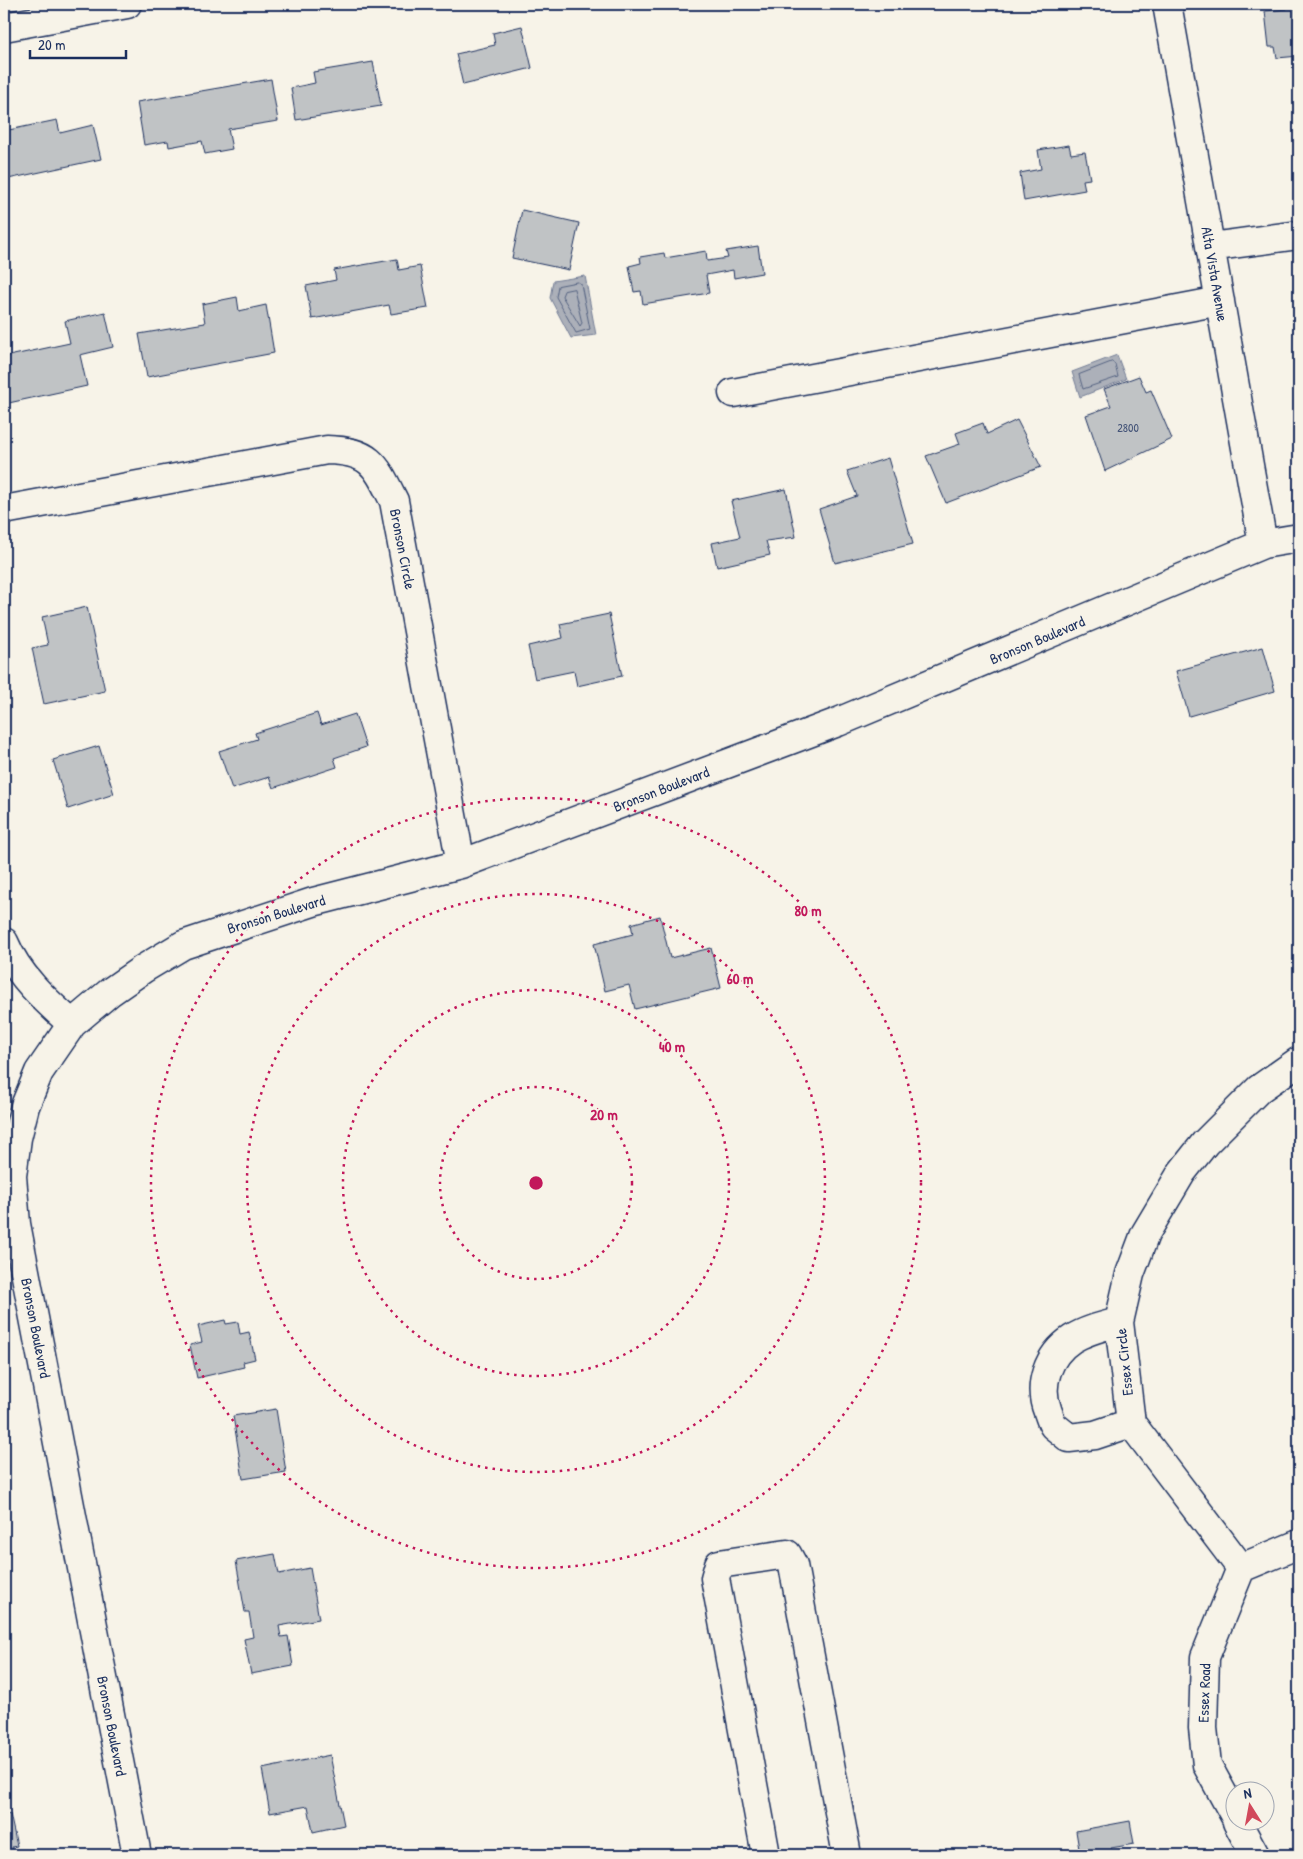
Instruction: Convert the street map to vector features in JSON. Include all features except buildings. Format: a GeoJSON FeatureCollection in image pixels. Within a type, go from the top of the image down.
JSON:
{"type":"FeatureCollection","features":[{"type":"Feature","properties":{"kind":"street"},"geometry":{"type":"LineString","coordinates":[[4,27],[127,4]]}},
{"type":"Feature","properties":{"kind":"street","name":"Alta Vista Avenue"},"geometry":{"type":"LineString","coordinates":[[1167,4],[1263,544]]}},
{"type":"Feature","properties":{"kind":"street"},"geometry":{"type":"LineString","coordinates":[[1210,247],[1299,235]]}},
{"type":"Feature","properties":{"kind":"street"},"geometry":{"type":"LineString","coordinates":[[733,393],[1220,301]]}},
{"type":"Feature","properties":{"kind":"street","name":"Bronson Circle"},"geometry":{"type":"LineString","coordinates":[[4,510],[327,450],[350,451],[368,459],[382,478],[394,501],[461,864]]}},
{"type":"Feature","properties":{"kind":"street","name":"Bronson Boulevard"},"geometry":{"type":"LineString","coordinates":[[136,1855],[16,1224],[12,1176],[17,1138],[25,1106],[39,1072],[72,1024],[123,983],[183,945],[313,902],[461,864],[838,722],[1263,544],[1299,538]]}},
{"type":"Feature","properties":{"kind":"street"},"geometry":{"type":"LineString","coordinates":[[4,942],[10,958],[36,991],[72,1024]]}},
{"type":"Feature","properties":{"kind":"street","name":"Essex Circle"},"geometry":{"type":"LineString","coordinates":[[1131,1423],[1119,1322],[1130,1274],[1145,1234],[1182,1172],[1205,1143],[1259,1090],[1299,1061]]}},
{"type":"Feature","properties":{"kind":"street"},"geometry":{"type":"LineString","coordinates":[[1119,1322],[1090,1330],[1073,1339],[1058,1351],[1049,1364],[1043,1385],[1044,1404],[1053,1425],[1069,1438],[1095,1435],[1131,1423],[1241,1568],[1299,1544]]}},
{"type":"Feature","properties":{"kind":"street"},"geometry":{"type":"LineString","coordinates":[[766,1855],[715,1578],[720,1564],[787,1554],[793,1565],[847,1855]]}},
{"type":"Feature","properties":{"kind":"street","name":"Essex Road"},"geometry":{"type":"LineString","coordinates":[[1226,1801],[1207,1765],[1203,1728],[1205,1657],[1241,1568]]}},
{"type":"Feature","properties":{"kind":"street","name":"Essex Road"},"geometry":{"type":"LineString","coordinates":[[1243,1832],[1255,1855]]}},
{"type":"Feature","properties":{"kind":"water"},"geometry":{"type":"Polygon","coordinates":[[[585,276],[596,335],[571,338],[550,298],[553,281],[585,276]]]}},
{"type":"Feature","properties":{"kind":"water"},"geometry":{"type":"Polygon","coordinates":[[[1117,355],[1126,379],[1080,397],[1072,372],[1117,355]]]}}]}
